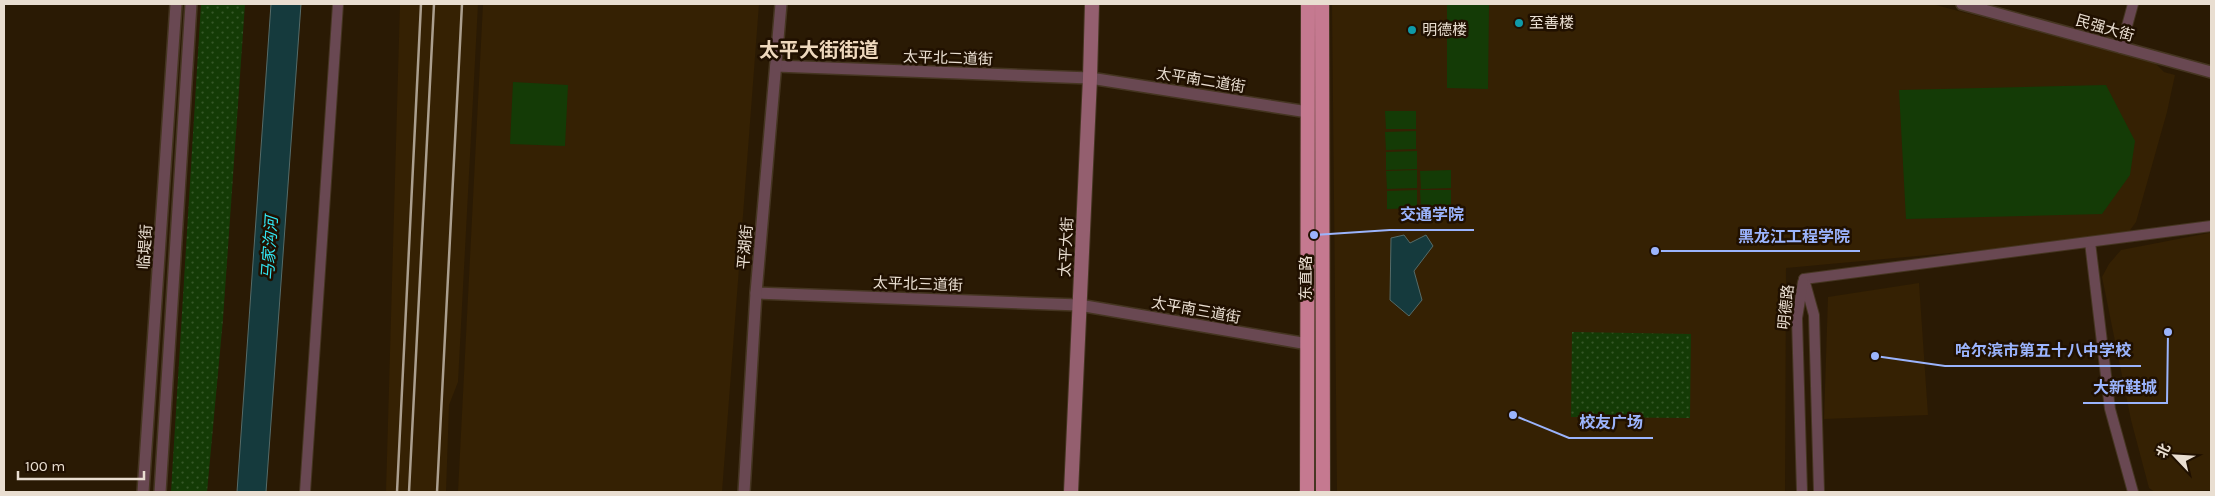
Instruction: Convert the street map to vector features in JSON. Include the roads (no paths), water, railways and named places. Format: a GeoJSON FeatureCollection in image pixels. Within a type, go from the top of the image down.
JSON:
{"type":"FeatureCollection","features":[{"type":"Feature","properties":{"kind":"highway","name":"东直路"},"geometry":{"type":"LineString","coordinates":[[1307,492],[1308,4]]}},
{"type":"Feature","properties":{"kind":"highway","name":"东直路"},"geometry":{"type":"LineString","coordinates":[[1322,4],[1323,492]]}},
{"type":"Feature","properties":{"kind":"main road","name":"太平大街"},"geometry":{"type":"LineString","coordinates":[[1071,492],[1092,4]]}},
{"type":"Feature","properties":{"kind":"street","name":"临堤街"},"geometry":{"type":"LineString","coordinates":[[143,492],[176,4]]}},
{"type":"Feature","properties":{"kind":"street","name":"临堤街"},"geometry":{"type":"LineString","coordinates":[[160,492],[191,4]]}},
{"type":"Feature","properties":{"kind":"street"},"geometry":{"type":"LineString","coordinates":[[304,492],[338,4]]}},
{"type":"Feature","properties":{"kind":"street","name":"平湖街"},"geometry":{"type":"LineString","coordinates":[[744,492],[756,293],[781,4]]}},
{"type":"Feature","properties":{"kind":"street","name":"民强大街"},"geometry":{"type":"LineString","coordinates":[[1962,4],[2211,72]]}},
{"type":"Feature","properties":{"kind":"street"},"geometry":{"type":"LineString","coordinates":[[2120,48],[2133,4]]}},
{"type":"Feature","properties":{"kind":"street","name":"太平北二道街"},"geometry":{"type":"LineString","coordinates":[[776,66],[1090,78]]}},
{"type":"Feature","properties":{"kind":"street","name":"太平南二道街"},"geometry":{"type":"LineString","coordinates":[[1090,78],[1308,112]]}},
{"type":"Feature","properties":{"kind":"street"},"geometry":{"type":"LineString","coordinates":[[1804,279],[2211,226]]}},
{"type":"Feature","properties":{"kind":"street"},"geometry":{"type":"LineString","coordinates":[[2090,242],[2110,408],[2133,492]]}},
{"type":"Feature","properties":{"kind":"street","name":"明德路"},"geometry":{"type":"LineString","coordinates":[[1802,492],[1797,318],[1804,279]]}},
{"type":"Feature","properties":{"kind":"street","name":"明德路"},"geometry":{"type":"LineString","coordinates":[[1804,279],[1814,316],[1819,492]]}},
{"type":"Feature","properties":{"kind":"street","name":"太平北三道街"},"geometry":{"type":"LineString","coordinates":[[756,293],[1079,305]]}},
{"type":"Feature","properties":{"kind":"street","name":"太平南三道街"},"geometry":{"type":"LineString","coordinates":[[1079,305],[1308,344]]}},
{"type":"Feature","properties":{"kind":"water","name":"马家沟河"},"geometry":{"type":"Polygon","coordinates":[[[271,4],[301,4],[266,492],[237,492],[271,4]]]}},
{"type":"Feature","properties":{"kind":"water"},"geometry":{"type":"Polygon","coordinates":[[[1404,235],[1410,243],[1426,235],[1433,246],[1414,271],[1422,300],[1409,316],[1390,300],[1391,238],[1404,235]]]}},
{"type":"Feature","properties":{"kind":"railway"},"geometry":{"type":"LineString","coordinates":[[397,492],[421,4]]}},
{"type":"Feature","properties":{"kind":"railway"},"geometry":{"type":"LineString","coordinates":[[409,492],[434,4]]}},
{"type":"Feature","properties":{"kind":"railway"},"geometry":{"type":"LineString","coordinates":[[437,492],[462,4]]}},
{"type":"Feature","properties":{"kind":"place","name":"至善楼"},"geometry":{"type":"Point","coordinates":[1519,23]}},
{"type":"Feature","properties":{"kind":"place","name":"明德楼"},"geometry":{"type":"Point","coordinates":[1412,30]}},
{"type":"Feature","properties":{"kind":"place","name":"交通学院"},"geometry":{"type":"Point","coordinates":[1314,235]}},
{"type":"Feature","properties":{"kind":"place","name":"黑龙江工程学院"},"geometry":{"type":"Point","coordinates":[1655,251]}},
{"type":"Feature","properties":{"kind":"place","name":"大新鞋城"},"geometry":{"type":"Point","coordinates":[2168,332]}},
{"type":"Feature","properties":{"kind":"place","name":"哈尔滨市第五十八中学校"},"geometry":{"type":"Point","coordinates":[1875,356]}},
{"type":"Feature","properties":{"kind":"place","name":"校友广场"},"geometry":{"type":"Point","coordinates":[1513,415]}},
{"type":"Feature","properties":{"kind":"district","name":"太平大街街道"},"geometry":{"type":"Point","coordinates":[819,50]}}]}
